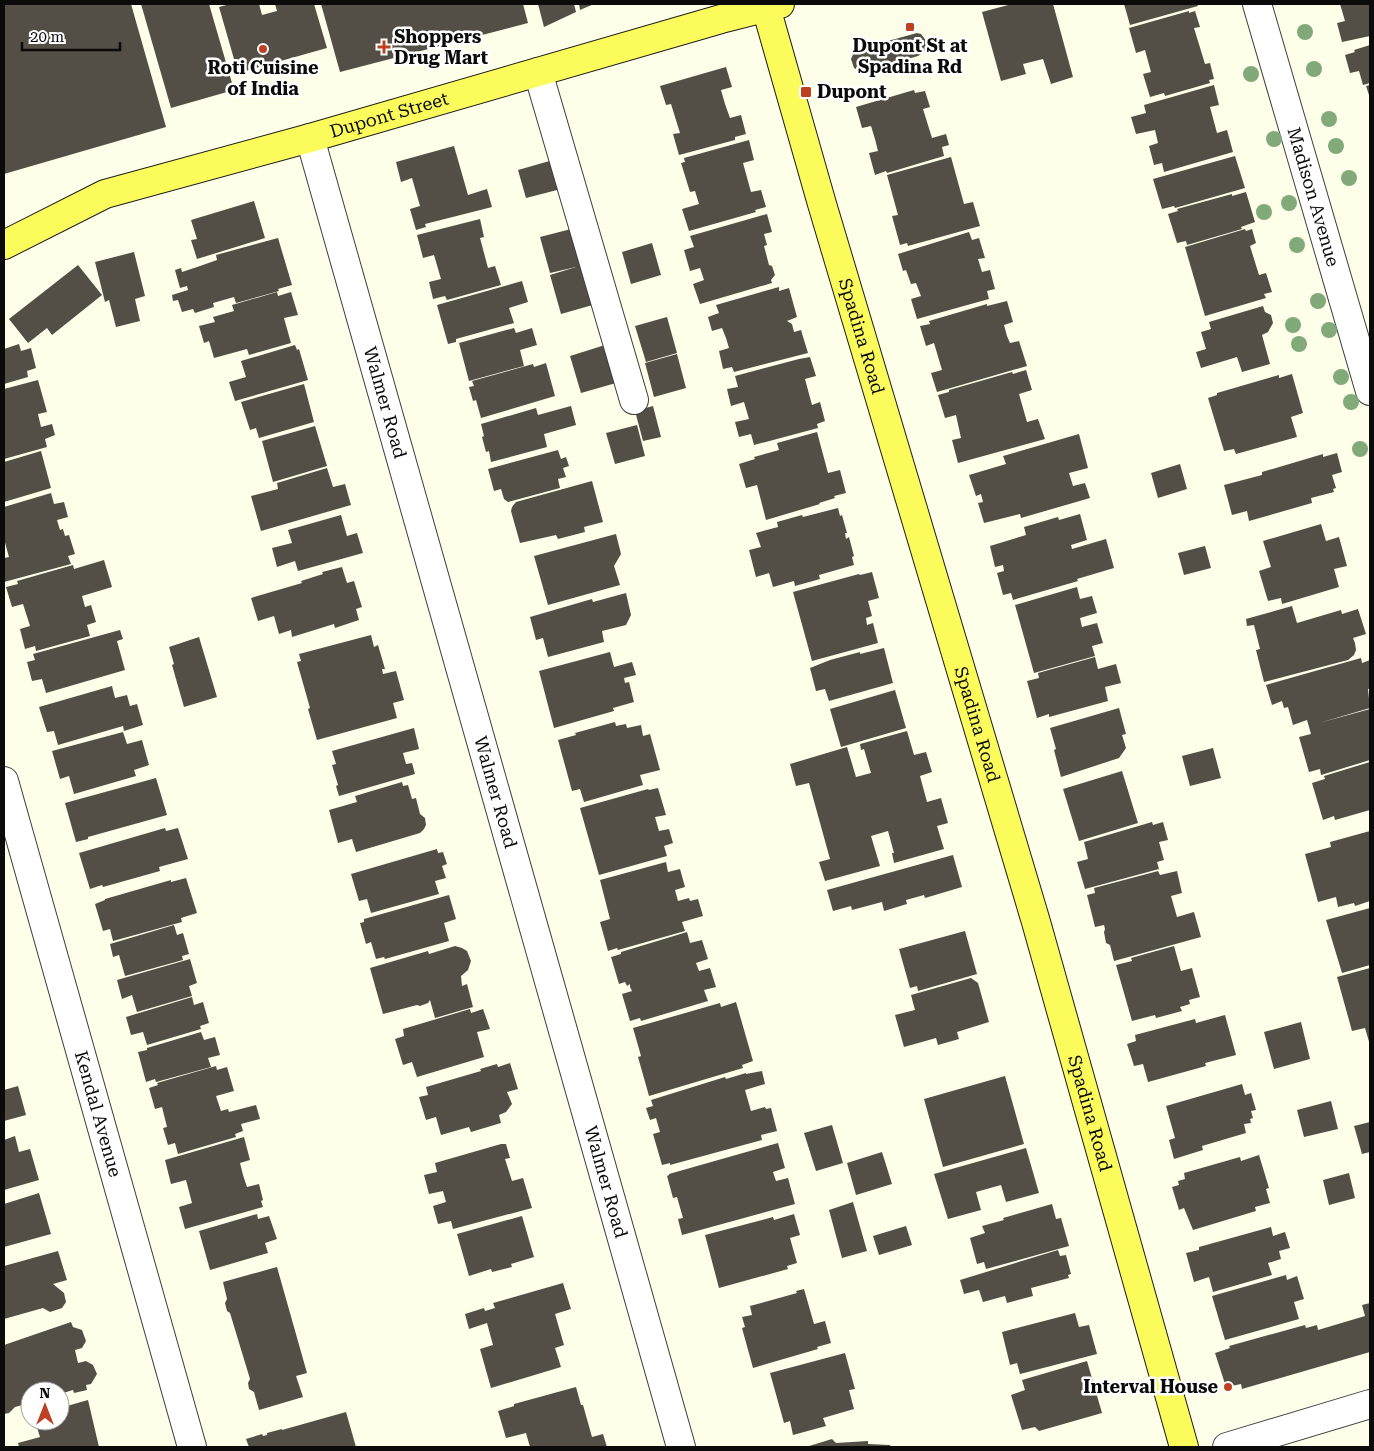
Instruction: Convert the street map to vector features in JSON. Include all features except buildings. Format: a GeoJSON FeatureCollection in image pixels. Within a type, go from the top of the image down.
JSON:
{"type":"FeatureCollection","features":[{"type":"Feature","properties":{"kind":"main road","name":"Dupont Street"},"geometry":{"type":"LineString","coordinates":[[4,246],[105,194],[310,138],[770,5]]}},
{"type":"Feature","properties":{"kind":"main road","name":"Spadina Road"},"geometry":{"type":"LineString","coordinates":[[770,5],[825,214],[1036,922],[1184,1447]]}},
{"type":"Feature","properties":{"kind":"street","name":"Madison Avenue"},"geometry":{"type":"LineString","coordinates":[[1257,4],[1370,391]]}},
{"type":"Feature","properties":{"kind":"street"},"geometry":{"type":"LineString","coordinates":[[538,72],[634,400]]}},
{"type":"Feature","properties":{"kind":"street","name":"Walmer Road"},"geometry":{"type":"LineString","coordinates":[[310,138],[681,1447]]}},
{"type":"Feature","properties":{"kind":"street","name":"Kendal Avenue"},"geometry":{"type":"LineString","coordinates":[[4,781],[192,1447]]}},
{"type":"Feature","properties":{"kind":"street"},"geometry":{"type":"LineString","coordinates":[[1227,1447],[1370,1404]]}},
{"type":"Feature","properties":{"kind":"place","name":"Dupont St at Spadina Rd"},"geometry":{"type":"Point","coordinates":[910,27]}},
{"type":"Feature","properties":{"kind":"place","name":"Shoppers Drug Mart"},"geometry":{"type":"Point","coordinates":[384,47]}},
{"type":"Feature","properties":{"kind":"place","name":"Roti Cuisine of India"},"geometry":{"type":"Point","coordinates":[263,49]}},
{"type":"Feature","properties":{"kind":"place","name":"Dupont"},"geometry":{"type":"Point","coordinates":[806,92]}},
{"type":"Feature","properties":{"kind":"place","name":"Interval House"},"geometry":{"type":"Point","coordinates":[1228,1387]}}]}
